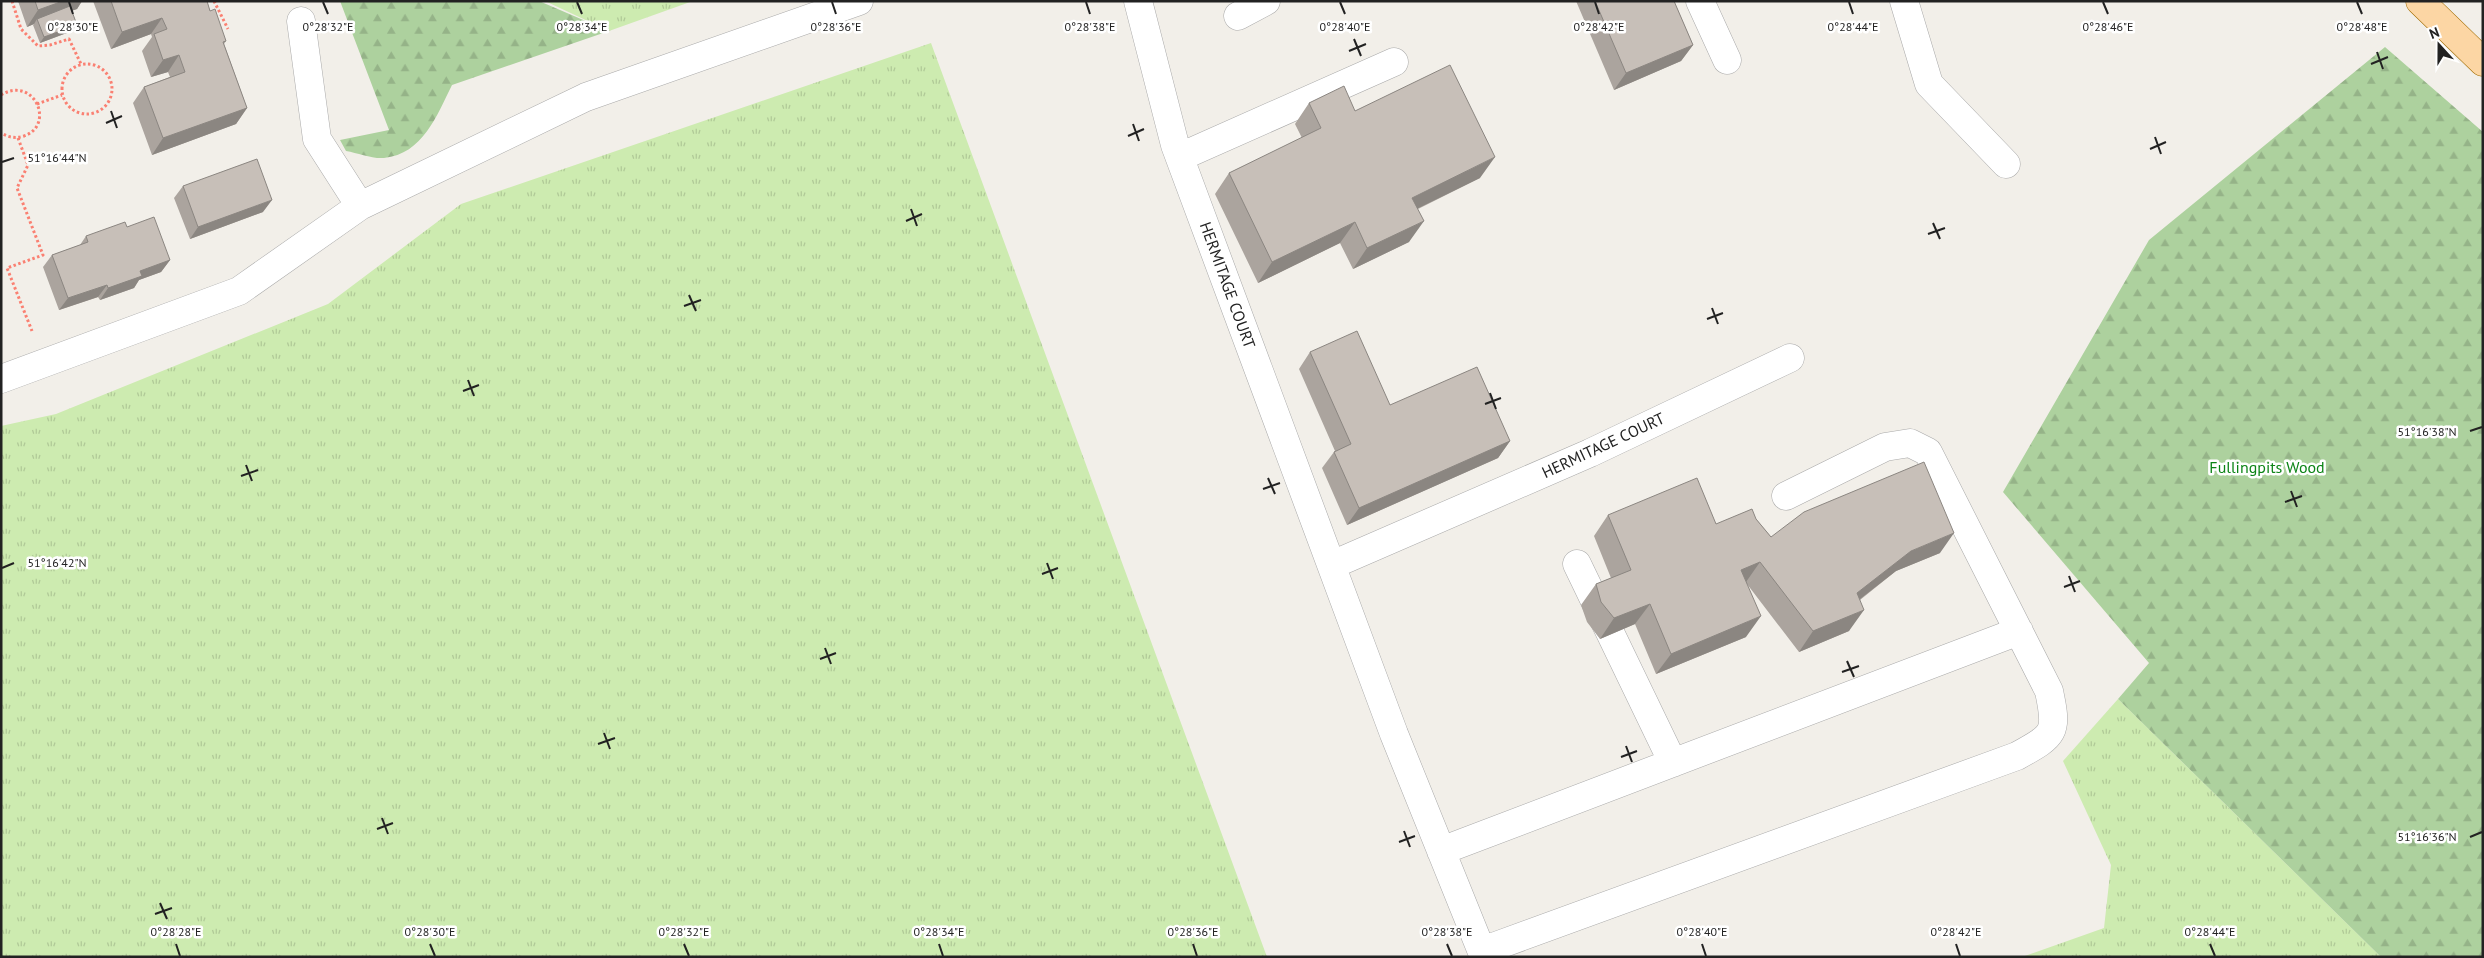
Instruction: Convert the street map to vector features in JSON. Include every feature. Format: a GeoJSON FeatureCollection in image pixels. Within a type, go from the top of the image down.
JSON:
{"type":"FeatureCollection","features":[{"type":"Feature","properties":{"kind":"main road"},"geometry":{"type":"LineString","coordinates":[[2420,1],[2483,62]]}},
{"type":"Feature","properties":{"kind":"street"},"geometry":{"type":"LineString","coordinates":[[1,379],[240,291],[360,206],[586,97],[859,1]]}},
{"type":"Feature","properties":{"kind":"street","name":"HERMITAGE COURT"},"geometry":{"type":"LineString","coordinates":[[1138,1],[1180,157],[1394,734],[1483,954]]}},
{"type":"Feature","properties":{"kind":"street"},"geometry":{"type":"LineString","coordinates":[[1238,16],[1266,1]]}},
{"type":"Feature","properties":{"kind":"street"},"geometry":{"type":"LineString","coordinates":[[1700,1],[1727,60]]}},
{"type":"Feature","properties":{"kind":"street"},"geometry":{"type":"LineString","coordinates":[[1904,1],[1929,84],[2006,164]]}},
{"type":"Feature","properties":{"kind":"street"},"geometry":{"type":"LineString","coordinates":[[300,21],[316,139],[360,206]]}},
{"type":"Feature","properties":{"kind":"street"},"geometry":{"type":"LineString","coordinates":[[1180,157],[1394,62]]}},
{"type":"Feature","properties":{"kind":"street","name":"HERMITAGE COURT"},"geometry":{"type":"LineString","coordinates":[[1332,565],[1590,452],[1790,358]]}},
{"type":"Feature","properties":{"kind":"street"},"geometry":{"type":"LineString","coordinates":[[1483,954],[2017,756],[2045,740],[2055,720],[2049,691],[1928,452],[1910,444],[1885,447],[1786,496]]}},
{"type":"Feature","properties":{"kind":"street"},"geometry":{"type":"LineString","coordinates":[[1576,564],[1673,763]]}},
{"type":"Feature","properties":{"kind":"street"},"geometry":{"type":"LineString","coordinates":[[1441,851],[2019,631]]}},
{"type":"Feature","properties":{"kind":"path"},"geometry":{"type":"LineString","coordinates":[[12,1],[22,29],[38,46],[50,46],[69,39],[81,64]]}},
{"type":"Feature","properties":{"kind":"path"},"geometry":{"type":"LineString","coordinates":[[214,1],[228,29]]}},
{"type":"Feature","properties":{"kind":"path"},"geometry":{"type":"LineString","coordinates":[[81,64],[96,64],[109,74],[113,92],[110,100],[98,112],[89,114],[72,110],[62,94],[62,87],[68,73],[73,67],[81,64]]}},
{"type":"Feature","properties":{"kind":"path"},"geometry":{"type":"LineString","coordinates":[[1,95],[9,91],[25,92],[37,104],[40,117],[33,132],[18,138],[1,133]]}},
{"type":"Feature","properties":{"kind":"path"},"geometry":{"type":"LineString","coordinates":[[37,104],[62,94]]}},
{"type":"Feature","properties":{"kind":"path"},"geometry":{"type":"LineString","coordinates":[[18,138],[28,165],[17,188],[43,255],[7,268],[45,363]]}},
{"type":"Feature","properties":{"kind":"green space"},"geometry":{"type":"Polygon","coordinates":[[[340,1],[539,1],[609,31],[452,85],[434,120],[419,141],[398,155],[375,158],[346,151],[340,140],[389,130],[340,1]]]}},
{"type":"Feature","properties":{"kind":"green space"},"geometry":{"type":"Polygon","coordinates":[[[545,1],[693,1],[609,31],[545,1]]]}},
{"type":"Feature","properties":{"kind":"green space"},"geometry":{"type":"Polygon","coordinates":[[[931,43],[1267,957],[1,957],[1,426],[56,414],[328,304],[461,204],[931,43]]]}},
{"type":"Feature","properties":{"kind":"green space","name":"Fullingpits Wood"},"geometry":{"type":"Polygon","coordinates":[[[2385,47],[2483,132],[2483,957],[2381,957],[2118,699],[2149,663],[2003,492],[2149,240],[2385,47]]]}},
{"type":"Feature","properties":{"kind":"green space"},"geometry":{"type":"Polygon","coordinates":[[[2118,699],[2381,957],[2022,957],[2104,928],[2111,865],[2063,761],[2118,699]]]}},
{"type":"Feature","properties":{"kind":"building"},"geometry":{"type":"Polygon","coordinates":[[[35,1],[63,1],[38,10],[35,1]]]}},
{"type":"Feature","properties":{"kind":"building"},"geometry":{"type":"Polygon","coordinates":[[[111,1],[207,1],[210,11],[215,9],[226,41],[223,42],[247,108],[163,138],[144,87],[185,72],[179,55],[163,60],[154,34],[167,29],[162,18],[122,32],[111,1]]]}},
{"type":"Feature","properties":{"kind":"building"},"geometry":{"type":"Polygon","coordinates":[[[1595,1],[1674,1],[1693,45],[1626,73],[1595,1]]]}},
{"type":"Feature","properties":{"kind":"building"},"geometry":{"type":"Polygon","coordinates":[[[70,6],[77,25],[44,37],[37,19],[70,6]]]}},
{"type":"Feature","properties":{"kind":"building"},"geometry":{"type":"Polygon","coordinates":[[[1450,65],[1495,157],[1412,198],[1424,221],[1367,248],[1355,222],[1272,262],[1229,173],[1321,128],[1309,103],[1344,86],[1355,111],[1450,65]]]}},
{"type":"Feature","properties":{"kind":"building"},"geometry":{"type":"Polygon","coordinates":[[[257,159],[272,200],[198,227],[183,186],[257,159]]]}},
{"type":"Feature","properties":{"kind":"building"},"geometry":{"type":"Polygon","coordinates":[[[154,217],[170,260],[140,271],[142,276],[108,288],[107,285],[68,298],[52,255],[88,242],[86,236],[125,222],[127,227],[154,217]]]}},
{"type":"Feature","properties":{"kind":"building"},"geometry":{"type":"Polygon","coordinates":[[[1357,331],[1390,405],[1477,367],[1510,441],[1359,508],[1334,452],[1351,444],[1310,352],[1357,331]]]}},
{"type":"Feature","properties":{"kind":"building"},"geometry":{"type":"Polygon","coordinates":[[[1924,462],[1954,533],[1911,551],[1857,593],[1864,610],[1813,631],[1760,562],[1741,570],[1761,616],[1671,654],[1650,604],[1614,618],[1601,602],[1596,584],[1631,570],[1608,515],[1697,478],[1716,524],[1752,509],[1756,519],[1771,537],[1804,512],[1924,462]]]}}]}
